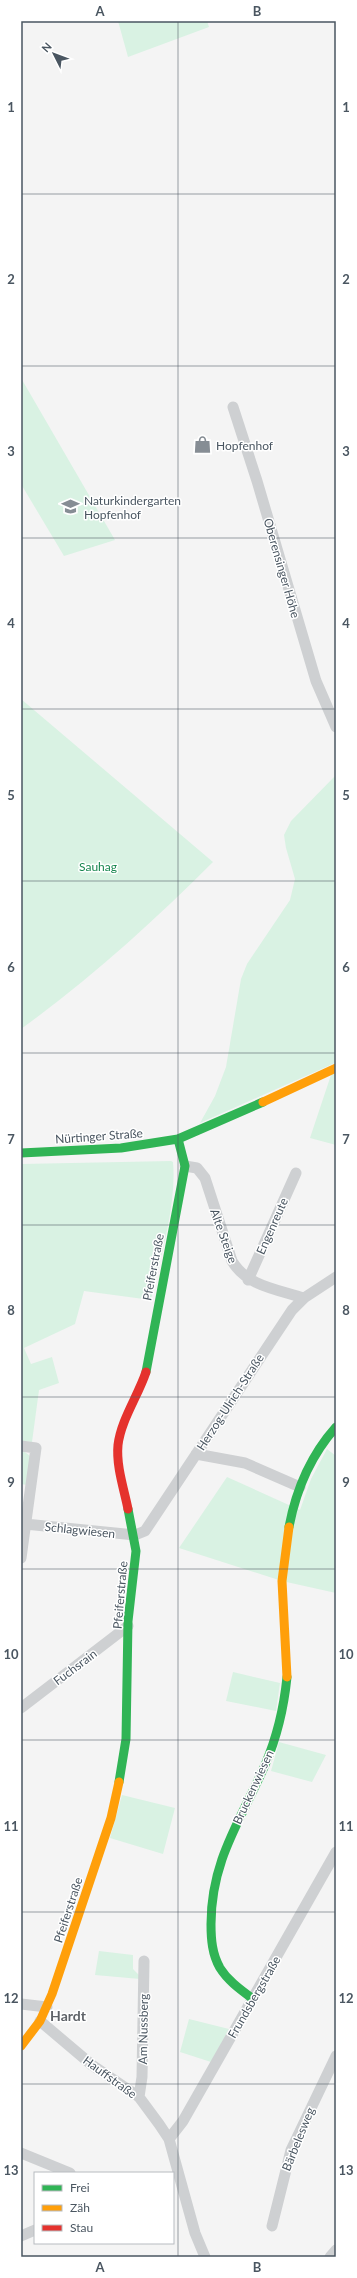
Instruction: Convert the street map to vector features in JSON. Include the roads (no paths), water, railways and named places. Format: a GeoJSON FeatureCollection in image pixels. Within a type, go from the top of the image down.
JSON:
{"type":"FeatureCollection","features":[{"type":"Feature","properties":{"kind":"street","name":"Oberensinger Höhe"},"geometry":{"type":"LineString","coordinates":[[233,407],[257,480],[316,680],[336,727]]}},
{"type":"Feature","properties":{"kind":"street","name":"Nürtinger Straße"},"geometry":{"type":"LineString","coordinates":[[21,1153],[120,1148],[178,1139],[278,1096],[336,1068]]}},
{"type":"Feature","properties":{"kind":"street","name":"Pfeiferstraße"},"geometry":{"type":"LineString","coordinates":[[21,2046],[40,2021],[47,2007],[69,1948],[111,1818],[119,1786],[126,1739],[128,1626],[136,1551],[135,1535],[119,1465],[118,1445],[121,1432],[141,1387],[150,1357],[158,1302],[185,1166],[178,1139]]}},
{"type":"Feature","properties":{"kind":"street","name":"Alte Steige"},"geometry":{"type":"LineString","coordinates":[[185,1166],[197,1168],[205,1178],[232,1261],[239,1273],[248,1280],[304,1298]]}},
{"type":"Feature","properties":{"kind":"street","name":"Engenreute"},"geometry":{"type":"LineString","coordinates":[[248,1280],[296,1173]]}},
{"type":"Feature","properties":{"kind":"street","name":"Herzog-Ulrich-Straße"},"geometry":{"type":"LineString","coordinates":[[135,1535],[145,1531],[266,1346],[292,1310],[304,1298],[336,1277]]}},
{"type":"Feature","properties":{"kind":"street","name":"Bruckenwiesen"},"geometry":{"type":"LineString","coordinates":[[253,1999],[225,1976],[214,1955],[212,1932],[214,1891],[228,1841],[268,1760],[282,1712],[287,1668],[282,1581],[291,1519],[300,1487],[318,1450],[336,1427]]}},
{"type":"Feature","properties":{"kind":"street"},"geometry":{"type":"LineString","coordinates":[[21,1446],[36,1448],[21,1558]]}},
{"type":"Feature","properties":{"kind":"street"},"geometry":{"type":"LineString","coordinates":[[196,1454],[245,1463],[300,1487]]}},
{"type":"Feature","properties":{"kind":"street","name":"Schlagwiesen"},"geometry":{"type":"LineString","coordinates":[[25,1524],[135,1535]]}},
{"type":"Feature","properties":{"kind":"street","name":"Fuchsrain"},"geometry":{"type":"LineString","coordinates":[[21,1708],[128,1626]]}},
{"type":"Feature","properties":{"kind":"street","name":"Frundsbergstraße"},"geometry":{"type":"LineString","coordinates":[[168,2140],[183,2121],[336,1852]]}},
{"type":"Feature","properties":{"kind":"street","name":"Am Nussberg"},"geometry":{"type":"LineString","coordinates":[[139,2097],[142,2077],[144,1960]]}},
{"type":"Feature","properties":{"kind":"street"},"geometry":{"type":"LineString","coordinates":[[21,2004],[47,2007]]}},
{"type":"Feature","properties":{"kind":"street","name":"Hauffstraße"},"geometry":{"type":"LineString","coordinates":[[40,2021],[92,2065],[139,2097],[168,2140],[195,2233],[205,2257]]}},
{"type":"Feature","properties":{"kind":"street","name":"Bärbelesweg"},"geometry":{"type":"LineString","coordinates":[[272,2226],[291,2150],[336,2056]]}},
{"type":"Feature","properties":{"kind":"street"},"geometry":{"type":"LineString","coordinates":[[21,2153],[68,2172]]}},
{"type":"Feature","properties":{"kind":"street"},"geometry":{"type":"LineString","coordinates":[[21,2236],[34,2230]]}},
{"type":"Feature","properties":{"kind":"street"},"geometry":{"type":"LineString","coordinates":[[330,2257],[336,2250]]}},
{"type":"Feature","properties":{"kind":"place","name":"Hopfenhof"},"geometry":{"type":"Point","coordinates":[203,445]}},
{"type":"Feature","properties":{"kind":"place","name":"Naturkindergarten Hopfenhof"},"geometry":{"type":"Point","coordinates":[71,507]}},
{"type":"Feature","properties":{"kind":"district","name":"Hardt"},"geometry":{"type":"Point","coordinates":[68,2015]}},
{"type":"Feature","properties":{"kind":"park label","name":"Sauhag"},"geometry":{"type":"Point","coordinates":[98,866]}}]}
